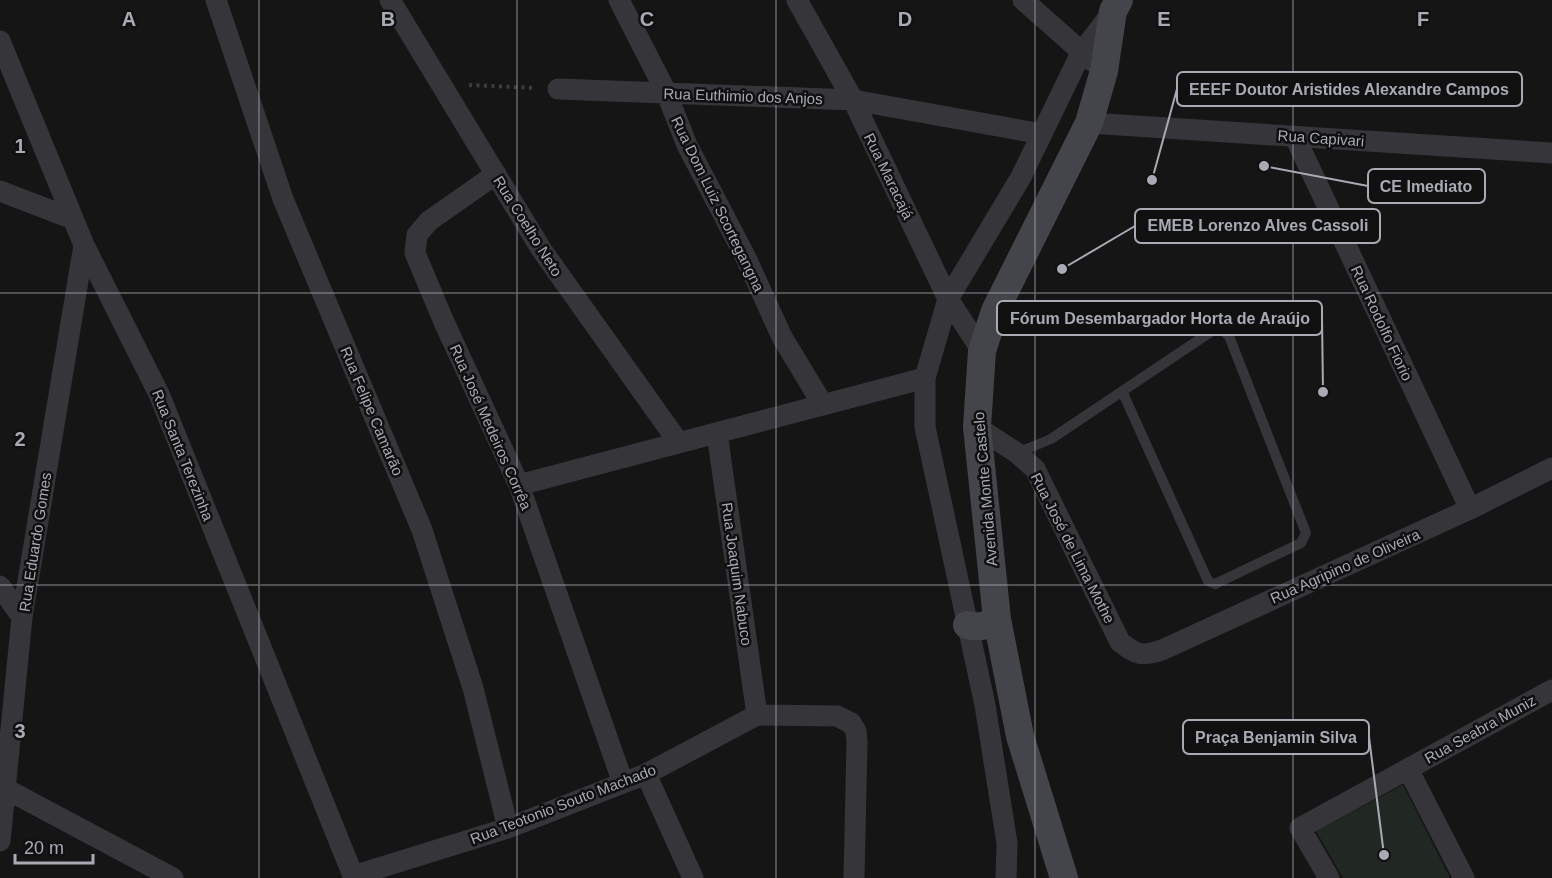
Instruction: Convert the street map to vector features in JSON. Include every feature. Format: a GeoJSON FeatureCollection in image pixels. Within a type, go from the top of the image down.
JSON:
{"type":"FeatureCollection","features":[{"type":"Feature","properties":{"kind":"street","name":"Rua Felipe Camarão"},"geometry":{"type":"LineString","coordinates":[[216,0],[283,199],[422,530],[473,688],[508,828]]}},
{"type":"Feature","properties":{"kind":"street","name":"Rua Coelho Neto"},"geometry":{"type":"LineString","coordinates":[[390,0],[541,249],[679,443]]}},
{"type":"Feature","properties":{"kind":"street","name":"Rua Dom Luiz Scortegangna"},"geometry":{"type":"LineString","coordinates":[[619,0],[666,92],[687,145],[746,258],[782,337],[823,405]]}},
{"type":"Feature","properties":{"kind":"street","name":"Rua Maracajá"},"geometry":{"type":"LineString","coordinates":[[797,0],[853,100],[948,299],[982,351]]}},
{"type":"Feature","properties":{"kind":"street"},"geometry":{"type":"LineString","coordinates":[[1023,0],[1104,71]]}},
{"type":"Feature","properties":{"kind":"street"},"geometry":{"type":"LineString","coordinates":[[1006,878],[1007,843],[985,705],[925,427],[926,378],[948,299],[1021,177],[1081,53],[1116,5]]}},
{"type":"Feature","properties":{"kind":"street","name":"Avenida Monte Castelo"},"geometry":{"type":"LineString","coordinates":[[1064,878],[1020,736],[999,625],[977,428],[982,351],[995,311],[1089,123],[1104,71],[1116,5]]}},
{"type":"Feature","properties":{"kind":"street","name":"Rua Santa Terezinha"},"geometry":{"type":"LineString","coordinates":[[0,41],[84,245],[159,394],[353,877]]}},
{"type":"Feature","properties":{"kind":"street","name":"Rua Euthimio dos Anjos"},"geometry":{"type":"LineString","coordinates":[[558,89],[853,100],[1042,134]]}},
{"type":"Feature","properties":{"kind":"street","name":"Rua Capivari"},"geometry":{"type":"LineString","coordinates":[[1089,123],[1550,157]]}},
{"type":"Feature","properties":{"kind":"street","name":"Rua Rodolfo Fiorio"},"geometry":{"type":"LineString","coordinates":[[1295,137],[1470,509]]}},
{"type":"Feature","properties":{"kind":"street","name":"Rua José Medeiros Corrêa"},"geometry":{"type":"LineString","coordinates":[[496,174],[429,221],[417,235],[415,253],[519,485],[623,783]]}},
{"type":"Feature","properties":{"kind":"street"},"geometry":{"type":"LineString","coordinates":[[0,191],[73,219]]}},
{"type":"Feature","properties":{"kind":"street","name":"Rua Eduardo Gomes"},"geometry":{"type":"LineString","coordinates":[[0,838],[22,617],[84,245]]}},
{"type":"Feature","properties":{"kind":"street"},"geometry":{"type":"LineString","coordinates":[[519,485],[926,378]]}},
{"type":"Feature","properties":{"kind":"street","name":"Rua José de Lima Mothe"},"geometry":{"type":"LineString","coordinates":[[977,428],[1017,453],[1035,469],[1120,642],[1135,653]]}},
{"type":"Feature","properties":{"kind":"street","name":"Rua Joaquim Nabuco"},"geometry":{"type":"LineString","coordinates":[[717,434],[757,715]]}},
{"type":"Feature","properties":{"kind":"street","name":"Rua Agripino de Oliveira"},"geometry":{"type":"LineString","coordinates":[[1135,653],[1146,655],[1162,650],[1470,509],[1552,468]]}},
{"type":"Feature","properties":{"kind":"street"},"geometry":{"type":"LineString","coordinates":[[0,586],[22,617]]}},
{"type":"Feature","properties":{"kind":"street"},"geometry":{"type":"LineString","coordinates":[[967,625],[980,627],[999,625],[985,705]]}},
{"type":"Feature","properties":{"kind":"street","name":"Rua Seabra Muniz"},"geometry":{"type":"LineString","coordinates":[[1329,878],[1300,828],[1552,690]]}},
{"type":"Feature","properties":{"kind":"street","name":"Rua Teotonio Souto Machado"},"geometry":{"type":"LineString","coordinates":[[353,877],[508,828],[646,774],[757,715],[837,716],[851,723],[856,731],[854,878]]}},
{"type":"Feature","properties":{"kind":"street"},"geometry":{"type":"LineString","coordinates":[[1408,769],[1464,878]]}},
{"type":"Feature","properties":{"kind":"street"},"geometry":{"type":"LineString","coordinates":[[646,774],[693,878]]}},
{"type":"Feature","properties":{"kind":"street"},"geometry":{"type":"LineString","coordinates":[[6,789],[173,878]]}},
{"type":"Feature","properties":{"kind":"lane"},"geometry":{"type":"LineString","coordinates":[[1017,453],[1051,439],[1122,391],[1212,331],[1222,330],[1229,336],[1306,534],[1301,543],[1215,584],[1208,581],[1122,391]]}},
{"type":"Feature","properties":{"kind":"path"},"geometry":{"type":"LineString","coordinates":[[440,83],[558,89]]}},
{"type":"Feature","properties":{"kind":"shaded area"},"geometry":{"type":"Polygon","coordinates":[[[1403,785],[1450,878],[1343,878],[1316,831],[1403,785]]]}},
{"type":"Feature","properties":{"kind":"place","name":"CE Imediato"},"geometry":{"type":"Point","coordinates":[1264,166]}},
{"type":"Feature","properties":{"kind":"place","name":"EEEF Doutor Aristides Alexandre Campos"},"geometry":{"type":"Point","coordinates":[1152,180]}},
{"type":"Feature","properties":{"kind":"place","name":"EMEB Lorenzo Alves Cassoli"},"geometry":{"type":"Point","coordinates":[1062,269]}},
{"type":"Feature","properties":{"kind":"place","name":"Fórum Desembargador Horta de Araújo"},"geometry":{"type":"Point","coordinates":[1323,392]}},
{"type":"Feature","properties":{"kind":"place","name":"Praça Benjamin Silva"},"geometry":{"type":"Point","coordinates":[1384,855]}}]}
